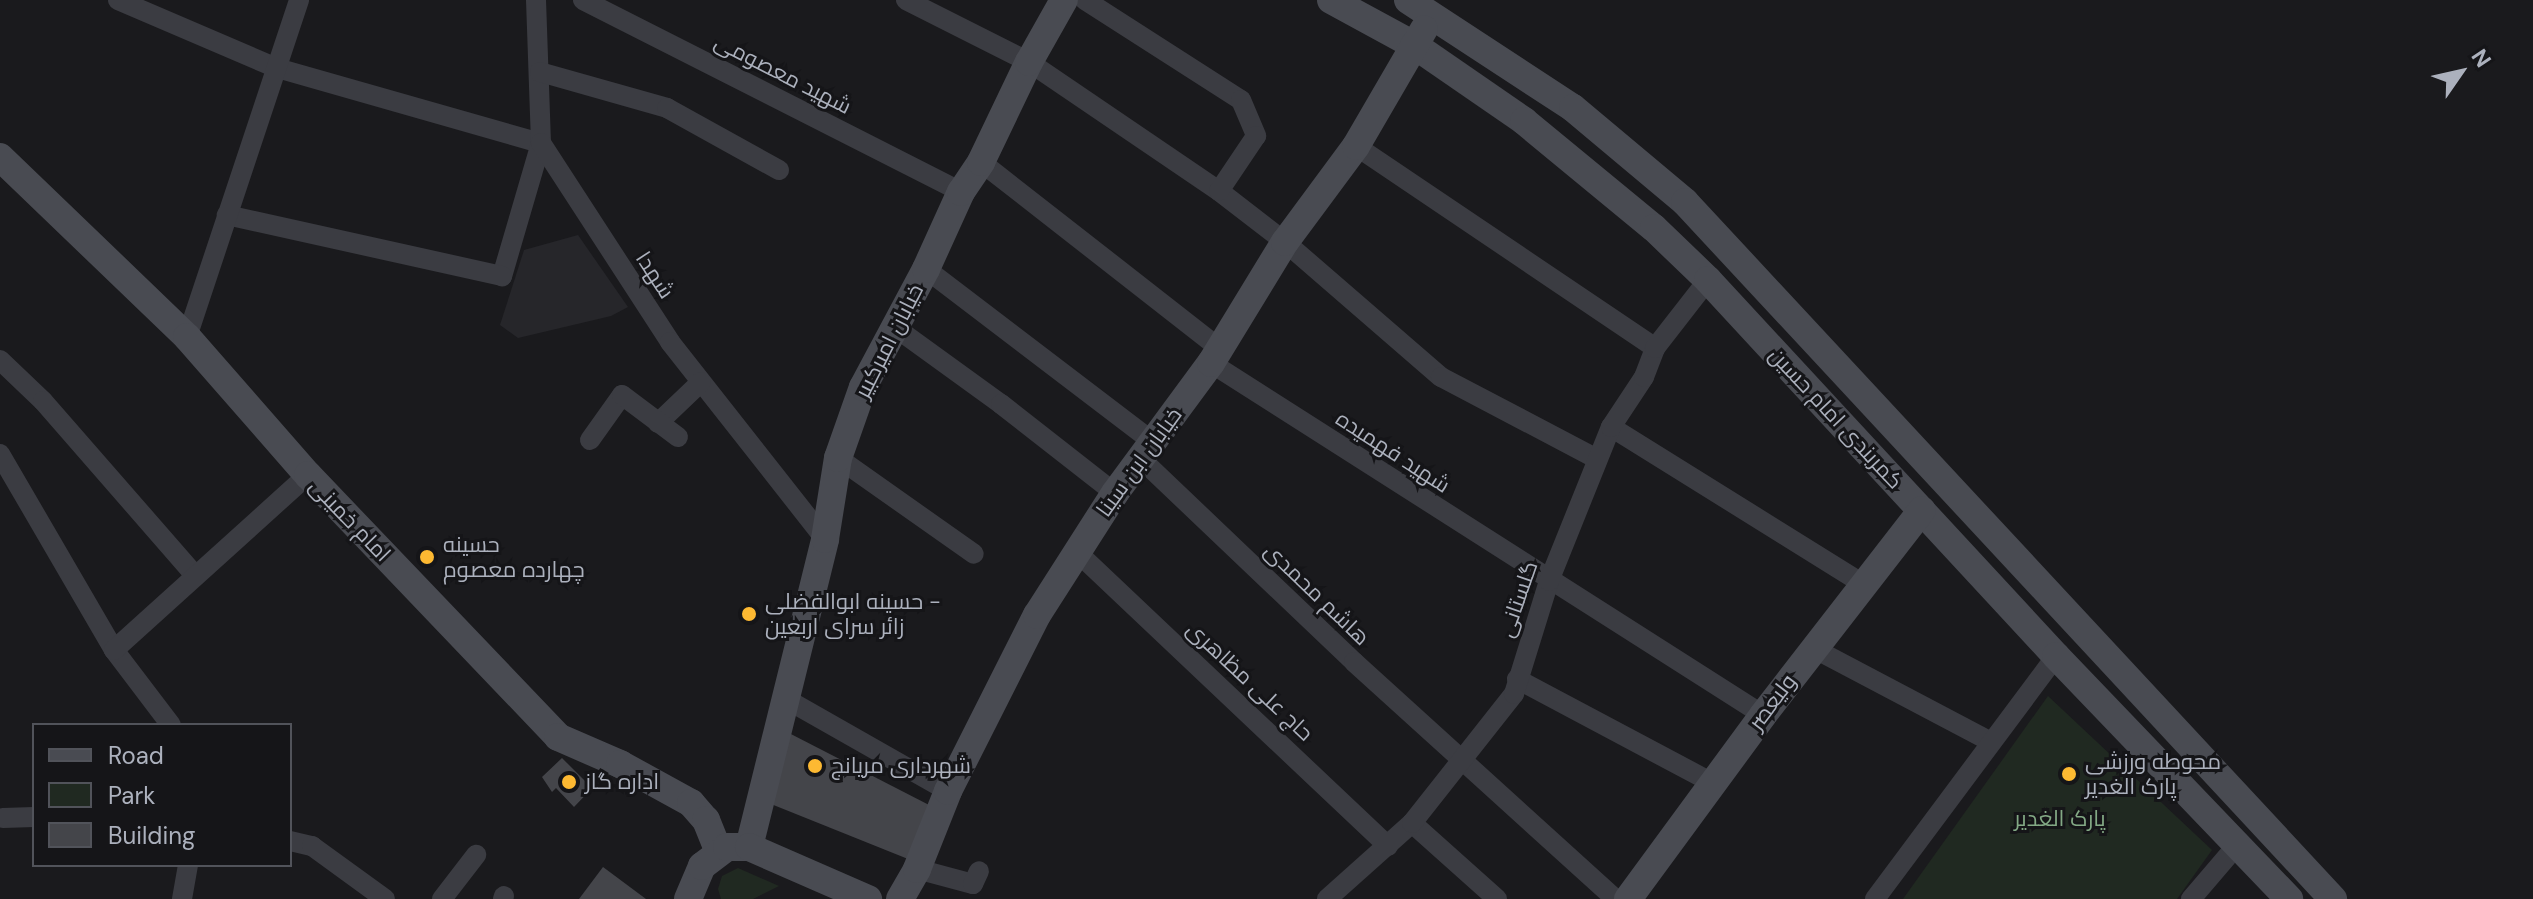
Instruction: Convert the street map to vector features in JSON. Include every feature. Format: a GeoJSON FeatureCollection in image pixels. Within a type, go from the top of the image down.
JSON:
{"type":"FeatureCollection","features":[{"type":"Feature","properties":{"kind":"street"},"geometry":{"type":"LineString","coordinates":[[118,0],[277,68],[541,143]]}},
{"type":"Feature","properties":{"kind":"street"},"geometry":{"type":"LineString","coordinates":[[187,337],[299,0]]}},
{"type":"Feature","properties":{"kind":"street"},"geometry":{"type":"LineString","coordinates":[[227,215],[502,276],[541,143],[536,0]]}},
{"type":"Feature","properties":{"kind":"street","name":"شهید معصومی"},"geometry":{"type":"LineString","coordinates":[[583,0],[961,192]]}},
{"type":"Feature","properties":{"kind":"street"},"geometry":{"type":"LineString","coordinates":[[906,0],[1029,62],[1219,191],[1285,242],[1441,377],[1597,459]]}},
{"type":"Feature","properties":{"kind":"street","name":"خیابان امیرکبیر"},"geometry":{"type":"LineString","coordinates":[[749,847],[825,539],[838,458],[863,387],[926,269],[961,192],[981,162],[1029,62],[1064,0]]}},
{"type":"Feature","properties":{"kind":"street"},"geometry":{"type":"LineString","coordinates":[[1085,0],[1241,100],[1256,136],[1219,191]]}},
{"type":"Feature","properties":{"kind":"street","name":"کمربندی امام حسین"},"geometry":{"type":"LineString","coordinates":[[1331,0],[1414,45],[1575,160],[1625,201],[1708,280],[2056,656],[2289,899]]}},
{"type":"Feature","properties":{"kind":"street","name":"کمربندی امام حسین"},"geometry":{"type":"LineString","coordinates":[[1408,0],[1573,108],[1685,202],[2333,899]]}},
{"type":"Feature","properties":{"kind":"street","name":"خیابان ابن سینا"},"geometry":{"type":"LineString","coordinates":[[900,899],[917,869],[948,791],[1037,615],[1115,493],[1216,356],[1285,242],[1356,146],[1433,15]]}},
{"type":"Feature","properties":{"kind":"street"},"geometry":{"type":"LineString","coordinates":[[540,72],[667,108],[779,170]]}},
{"type":"Feature","properties":{"kind":"street","name":"شهدا"},"geometry":{"type":"LineString","coordinates":[[541,143],[670,342],[825,539]]}},
{"type":"Feature","properties":{"kind":"street"},"geometry":{"type":"LineString","coordinates":[[1356,146],[1655,348]]}},
{"type":"Feature","properties":{"kind":"street","name":"امام خمینی"},"geometry":{"type":"LineString","coordinates":[[0,157],[187,337],[308,475],[558,737],[620,764],[691,803],[706,820],[718,850]]}},
{"type":"Feature","properties":{"kind":"street","name":"شهید فهمیده"},"geometry":{"type":"LineString","coordinates":[[981,162],[1216,356],[1549,581],[1763,715]]}},
{"type":"Feature","properties":{"kind":"street","name":"هاشم محمدی"},"geometry":{"type":"LineString","coordinates":[[926,269],[1146,450],[1463,761],[1615,899]]}},
{"type":"Feature","properties":{"kind":"street","name":"گلستانی"},"geometry":{"type":"LineString","coordinates":[[1327,899],[1412,823],[1514,694],[1549,581],[1611,427],[1644,377],[1655,348],[1708,280]]}},
{"type":"Feature","properties":{"kind":"street"},"geometry":{"type":"LineString","coordinates":[[896,328],[1001,404],[1115,493]]}},
{"type":"Feature","properties":{"kind":"street"},"geometry":{"type":"LineString","coordinates":[[0,361],[43,401],[195,575]]}},
{"type":"Feature","properties":{"kind":"street"},"geometry":{"type":"LineString","coordinates":[[658,423],[701,382]]}},
{"type":"Feature","properties":{"kind":"street"},"geometry":{"type":"LineString","coordinates":[[590,440],[622,395],[678,437]]}},
{"type":"Feature","properties":{"kind":"street"},"geometry":{"type":"LineString","coordinates":[[1611,427],[1863,584]]}},
{"type":"Feature","properties":{"kind":"street"},"geometry":{"type":"LineString","coordinates":[[0,454],[114,650],[169,723]]}},
{"type":"Feature","properties":{"kind":"street"},"geometry":{"type":"LineString","coordinates":[[838,458],[974,554]]}},
{"type":"Feature","properties":{"kind":"street"},"geometry":{"type":"LineString","coordinates":[[114,650],[308,475]]}},
{"type":"Feature","properties":{"kind":"street","name":"ولیعصر"},"geometry":{"type":"LineString","coordinates":[[1628,899],[1813,648],[1922,510]]}},
{"type":"Feature","properties":{"kind":"street","name":"حاج علی مظاهری"},"geometry":{"type":"LineString","coordinates":[[1077,552],[1388,846]]}},
{"type":"Feature","properties":{"kind":"street"},"geometry":{"type":"LineString","coordinates":[[1813,648],[1991,742]]}},
{"type":"Feature","properties":{"kind":"street"},"geometry":{"type":"LineString","coordinates":[[1875,899],[2056,656]]}},
{"type":"Feature","properties":{"kind":"street"},"geometry":{"type":"LineString","coordinates":[[1517,679],[1713,783]]}},
{"type":"Feature","properties":{"kind":"street"},"geometry":{"type":"LineString","coordinates":[[786,699],[948,791]]}},
{"type":"Feature","properties":{"kind":"street"},"geometry":{"type":"LineString","coordinates":[[3,818],[32,817]]}},
{"type":"Feature","properties":{"kind":"street"},"geometry":{"type":"LineString","coordinates":[[1412,823],[1497,899]]}},
{"type":"Feature","properties":{"kind":"street"},"geometry":{"type":"LineString","coordinates":[[292,832],[385,899]]}},
{"type":"Feature","properties":{"kind":"street"},"geometry":{"type":"LineString","coordinates":[[292,841],[312,846]]}},
{"type":"Feature","properties":{"kind":"street"},"geometry":{"type":"LineString","coordinates":[[2191,899],[2238,844]]}},
{"type":"Feature","properties":{"kind":"street"},"geometry":{"type":"LineString","coordinates":[[688,899],[702,866],[718,850],[749,847],[868,899]]}},
{"type":"Feature","properties":{"kind":"street"},"geometry":{"type":"LineString","coordinates":[[442,899],[476,855]]}},
{"type":"Feature","properties":{"kind":"street"},"geometry":{"type":"LineString","coordinates":[[182,899],[188,867]]}},
{"type":"Feature","properties":{"kind":"street"},"geometry":{"type":"LineString","coordinates":[[917,869],[973,884],[979,871]]}},
{"type":"Feature","properties":{"kind":"shaded area"},"geometry":{"type":"Polygon","coordinates":[[[578,235],[628,307],[611,316],[518,338],[500,325],[524,250],[578,235]]]}},
{"type":"Feature","properties":{"kind":"green space","name":"پارک الغدیر"},"geometry":{"type":"Polygon","coordinates":[[[2048,696],[2212,850],[2177,899],[1903,899],[2048,696]]]}},
{"type":"Feature","properties":{"kind":"green space"},"geometry":{"type":"Polygon","coordinates":[[[738,868],[779,886],[753,899],[721,899],[718,889],[722,876],[738,868]]]}},
{"type":"Feature","properties":{"kind":"building","name":"شهرداری مریانج"},"geometry":{"type":"Polygon","coordinates":[[[785,731],[933,807],[913,861],[766,802],[785,731]]]}},
{"type":"Feature","properties":{"kind":"building","name":"اداره گاز"},"geometry":{"type":"Polygon","coordinates":[[[562,758],[585,781],[597,783],[574,807],[556,788],[552,792],[542,777],[562,758]]]}},
{"type":"Feature","properties":{"kind":"building"},"geometry":{"type":"Polygon","coordinates":[[[603,867],[646,899],[579,899],[603,867]]]}},
{"type":"Feature","properties":{"kind":"place","name":"حسینه چهارده معصوم"},"geometry":{"type":"Point","coordinates":[427,557]}},
{"type":"Feature","properties":{"kind":"place","name":"حسینه ابوالفضلی - زائر سرای اربعین"},"geometry":{"type":"Point","coordinates":[749,614]}},
{"type":"Feature","properties":{"kind":"place","name":"شهرداری مریانج"},"geometry":{"type":"Point","coordinates":[815,766]}},
{"type":"Feature","properties":{"kind":"place","name":"محوطه ورزشی پارک الغدیر"},"geometry":{"type":"Point","coordinates":[2069,774]}},
{"type":"Feature","properties":{"kind":"place","name":"اداره گاز"},"geometry":{"type":"Point","coordinates":[569,782]}}]}
